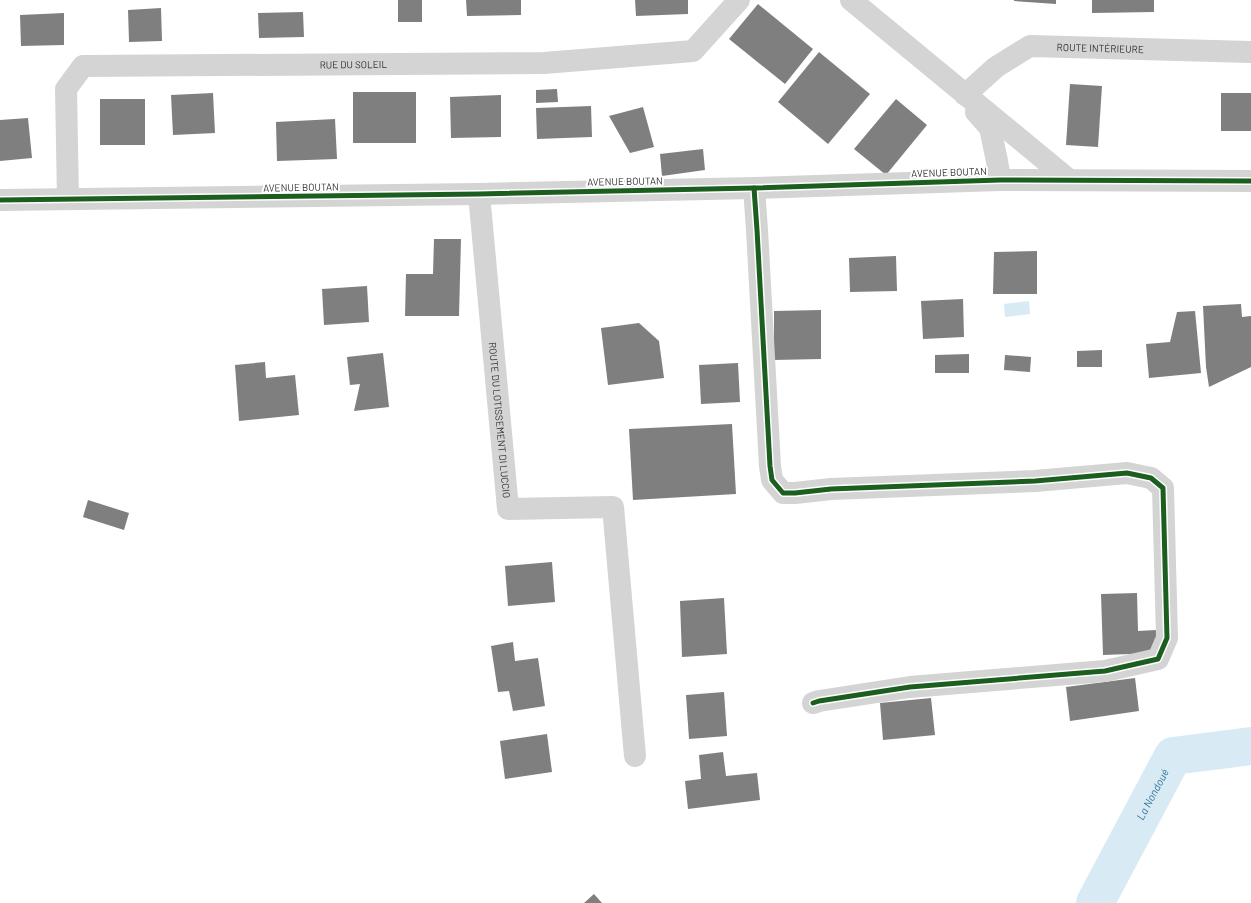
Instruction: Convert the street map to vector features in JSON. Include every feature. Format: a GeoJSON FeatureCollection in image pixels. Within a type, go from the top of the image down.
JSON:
{"type":"FeatureCollection","features":[{"type":"Feature","properties":{"kind":"street","name":"RUE DU SOLEIL"},"geometry":{"type":"LineString","coordinates":[[68,199],[66,89],[83,66],[544,64],[692,51],[739,0]]}},
{"type":"Feature","properties":{"kind":"street"},"geometry":{"type":"LineString","coordinates":[[851,0],[1068,179]]}},
{"type":"Feature","properties":{"kind":"street","name":"ROUTE INTÉRIEURE"},"geometry":{"type":"LineString","coordinates":[[961,91],[1030,46],[1251,52]]}},
{"type":"Feature","properties":{"kind":"street"},"geometry":{"type":"LineString","coordinates":[[961,91],[990,128],[1000,180]]}},
{"type":"Feature","properties":{"kind":"street","name":"AVENUE BOUTAN"},"geometry":{"type":"LineString","coordinates":[[0,200],[479,194],[754,188],[1000,180],[1068,179],[1251,181]]}},
{"type":"Feature","properties":{"kind":"street"},"geometry":{"type":"LineString","coordinates":[[754,188],[770,466],[772,480],[783,493],[831,489],[1035,481],[1127,473],[1151,478],[1164,488],[1167,638],[1158,659],[1105,672],[910,687],[819,700],[813,703]]}},
{"type":"Feature","properties":{"kind":"street","name":"ROUTE DU LOTISSEMENT DI LUCCIO"},"geometry":{"type":"LineString","coordinates":[[479,194],[508,509],[612,507],[636,756]]}},
{"type":"Feature","properties":{"kind":"shaded area"},"geometry":{"type":"Polygon","coordinates":[[[1029,301],[1030,314],[1005,317],[1004,304],[1029,301]]]}},
{"type":"Feature","properties":{"kind":"building"},"geometry":{"type":"Polygon","coordinates":[[[398,0],[422,0],[422,22],[398,22],[398,0]]]}},
{"type":"Feature","properties":{"kind":"building"},"geometry":{"type":"Polygon","coordinates":[[[466,0],[521,0],[521,15],[467,16],[466,0]]]}},
{"type":"Feature","properties":{"kind":"building"},"geometry":{"type":"Polygon","coordinates":[[[635,0],[688,0],[688,14],[636,16],[635,0]]]}},
{"type":"Feature","properties":{"kind":"building"},"geometry":{"type":"Polygon","coordinates":[[[1056,0],[1056,4],[1014,1],[1056,0]]]}},
{"type":"Feature","properties":{"kind":"building"},"geometry":{"type":"Polygon","coordinates":[[[1092,0],[1154,0],[1154,12],[1092,13],[1092,0]]]}},
{"type":"Feature","properties":{"kind":"building"},"geometry":{"type":"Polygon","coordinates":[[[758,4],[813,49],[785,84],[729,39],[758,4]]]}},
{"type":"Feature","properties":{"kind":"building"},"geometry":{"type":"Polygon","coordinates":[[[161,8],[162,41],[129,42],[128,10],[161,8]]]}},
{"type":"Feature","properties":{"kind":"building"},"geometry":{"type":"Polygon","coordinates":[[[303,12],[304,37],[259,38],[258,13],[303,12]]]}},
{"type":"Feature","properties":{"kind":"building"},"geometry":{"type":"Polygon","coordinates":[[[64,13],[64,45],[21,46],[20,15],[64,13]]]}},
{"type":"Feature","properties":{"kind":"building"},"geometry":{"type":"Polygon","coordinates":[[[819,52],[870,94],[828,144],[778,102],[819,52]]]}},
{"type":"Feature","properties":{"kind":"building"},"geometry":{"type":"Polygon","coordinates":[[[1070,84],[1102,86],[1098,147],[1066,145],[1070,84]]]}},
{"type":"Feature","properties":{"kind":"building"},"geometry":{"type":"Polygon","coordinates":[[[557,89],[558,102],[536,103],[536,90],[557,89]]]}},
{"type":"Feature","properties":{"kind":"building"},"geometry":{"type":"Polygon","coordinates":[[[353,92],[416,92],[416,143],[353,143],[353,92]]]}},
{"type":"Feature","properties":{"kind":"building"},"geometry":{"type":"Polygon","coordinates":[[[213,93],[215,133],[173,135],[171,95],[213,93]]]}},
{"type":"Feature","properties":{"kind":"building"},"geometry":{"type":"Polygon","coordinates":[[[1221,93],[1251,93],[1251,131],[1221,131],[1221,93]]]}},
{"type":"Feature","properties":{"kind":"building"},"geometry":{"type":"Polygon","coordinates":[[[501,95],[501,137],[451,138],[450,97],[501,95]]]}},
{"type":"Feature","properties":{"kind":"building"},"geometry":{"type":"Polygon","coordinates":[[[100,99],[145,99],[145,145],[100,145],[100,99]]]}},
{"type":"Feature","properties":{"kind":"building"},"geometry":{"type":"Polygon","coordinates":[[[896,99],[927,125],[886,175],[854,149],[896,99]]]}},
{"type":"Feature","properties":{"kind":"building"},"geometry":{"type":"Polygon","coordinates":[[[591,106],[592,137],[537,139],[536,108],[591,106]]]}},
{"type":"Feature","properties":{"kind":"building"},"geometry":{"type":"Polygon","coordinates":[[[643,107],[654,147],[630,153],[609,116],[643,107]]]}},
{"type":"Feature","properties":{"kind":"building"},"geometry":{"type":"Polygon","coordinates":[[[28,118],[32,158],[0,161],[0,120],[28,118]]]}},
{"type":"Feature","properties":{"kind":"building"},"geometry":{"type":"Polygon","coordinates":[[[335,119],[337,159],[277,161],[276,122],[335,119]]]}},
{"type":"Feature","properties":{"kind":"building"},"geometry":{"type":"Polygon","coordinates":[[[703,149],[705,170],[662,176],[660,154],[703,149]]]}},
{"type":"Feature","properties":{"kind":"building"},"geometry":{"type":"Polygon","coordinates":[[[434,239],[461,239],[459,316],[405,316],[406,274],[433,274],[434,239]]]}},
{"type":"Feature","properties":{"kind":"building"},"geometry":{"type":"Polygon","coordinates":[[[1037,251],[1037,294],[993,294],[994,252],[1037,251]]]}},
{"type":"Feature","properties":{"kind":"building"},"geometry":{"type":"Polygon","coordinates":[[[896,256],[897,291],[850,292],[849,258],[896,256]]]}},
{"type":"Feature","properties":{"kind":"building"},"geometry":{"type":"Polygon","coordinates":[[[367,286],[369,322],[324,325],[322,289],[367,286]]]}},
{"type":"Feature","properties":{"kind":"building"},"geometry":{"type":"Polygon","coordinates":[[[963,299],[964,337],[923,339],[921,301],[963,299]]]}},
{"type":"Feature","properties":{"kind":"building"},"geometry":{"type":"Polygon","coordinates":[[[1241,304],[1242,317],[1251,316],[1251,367],[1209,387],[1206,367],[1203,306],[1241,304]]]}},
{"type":"Feature","properties":{"kind":"building"},"geometry":{"type":"Polygon","coordinates":[[[821,310],[821,359],[774,360],[774,311],[821,310]]]}},
{"type":"Feature","properties":{"kind":"building"},"geometry":{"type":"Polygon","coordinates":[[[1195,311],[1201,373],[1149,378],[1146,344],[1170,342],[1177,312],[1195,311]]]}},
{"type":"Feature","properties":{"kind":"building"},"geometry":{"type":"Polygon","coordinates":[[[639,323],[659,341],[664,378],[608,385],[601,328],[639,323]]]}},
{"type":"Feature","properties":{"kind":"building"},"geometry":{"type":"Polygon","coordinates":[[[1102,350],[1102,367],[1077,367],[1077,351],[1102,350]]]}},
{"type":"Feature","properties":{"kind":"building"},"geometry":{"type":"Polygon","coordinates":[[[383,353],[389,407],[354,411],[360,384],[350,385],[347,357],[383,353]]]}},
{"type":"Feature","properties":{"kind":"building"},"geometry":{"type":"Polygon","coordinates":[[[969,354],[969,373],[935,373],[935,355],[969,354]]]}},
{"type":"Feature","properties":{"kind":"building"},"geometry":{"type":"Polygon","coordinates":[[[1005,355],[1031,357],[1030,372],[1004,370],[1005,355]]]}},
{"type":"Feature","properties":{"kind":"building"},"geometry":{"type":"Polygon","coordinates":[[[265,362],[266,378],[295,375],[299,415],[239,421],[235,365],[265,362]]]}},
{"type":"Feature","properties":{"kind":"building"},"geometry":{"type":"Polygon","coordinates":[[[738,363],[740,402],[701,404],[699,365],[738,363]]]}},
{"type":"Feature","properties":{"kind":"building"},"geometry":{"type":"Polygon","coordinates":[[[732,424],[736,494],[633,500],[629,429],[732,424]]]}},
{"type":"Feature","properties":{"kind":"building"},"geometry":{"type":"Polygon","coordinates":[[[88,500],[129,513],[124,530],[83,517],[88,500]]]}},
{"type":"Feature","properties":{"kind":"building"},"geometry":{"type":"Polygon","coordinates":[[[552,562],[555,602],[508,606],[505,566],[552,562]]]}},
{"type":"Feature","properties":{"kind":"building"},"geometry":{"type":"Polygon","coordinates":[[[1137,593],[1138,631],[1156,630],[1157,653],[1103,655],[1101,594],[1137,593]]]}},
{"type":"Feature","properties":{"kind":"building"},"geometry":{"type":"Polygon","coordinates":[[[724,598],[727,654],[682,657],[680,601],[724,598]]]}},
{"type":"Feature","properties":{"kind":"building"},"geometry":{"type":"Polygon","coordinates":[[[513,642],[515,661],[538,658],[545,706],[513,711],[509,691],[498,692],[491,646],[513,642]]]}},
{"type":"Feature","properties":{"kind":"building"},"geometry":{"type":"Polygon","coordinates":[[[1135,678],[1139,711],[1070,721],[1066,687],[1135,678]]]}},
{"type":"Feature","properties":{"kind":"building"},"geometry":{"type":"Polygon","coordinates":[[[724,692],[727,736],[689,739],[686,695],[724,692]]]}},
{"type":"Feature","properties":{"kind":"building"},"geometry":{"type":"Polygon","coordinates":[[[931,698],[935,735],[883,740],[880,703],[931,698]]]}},
{"type":"Feature","properties":{"kind":"building"},"geometry":{"type":"Polygon","coordinates":[[[547,734],[552,772],[505,779],[500,741],[547,734]]]}},
{"type":"Feature","properties":{"kind":"building"},"geometry":{"type":"Polygon","coordinates":[[[723,752],[726,776],[757,773],[760,800],[688,809],[685,781],[701,779],[699,755],[723,752]]]}},
{"type":"Feature","properties":{"kind":"building"},"geometry":{"type":"Polygon","coordinates":[[[594,894],[602,903],[584,903],[594,894]]]}},
{"type":"Feature","properties":{"kind":"waterway","name":"La Nondoué"},"geometry":{"type":"LineString","coordinates":[[1095,903],[1173,756],[1251,746]]}},
{"type":"Feature","properties":{"kind":"cycle path"},"geometry":{"type":"LineString","coordinates":[[0,200],[479,194],[754,188],[1000,180],[1251,181]]}},
{"type":"Feature","properties":{"kind":"cycle path"},"geometry":{"type":"LineString","coordinates":[[754,188],[770,466],[772,480],[783,493],[831,489],[1035,481],[1127,473],[1151,478],[1163,488],[1167,638],[1158,659],[1105,671],[910,687],[813,703]]}}]}
